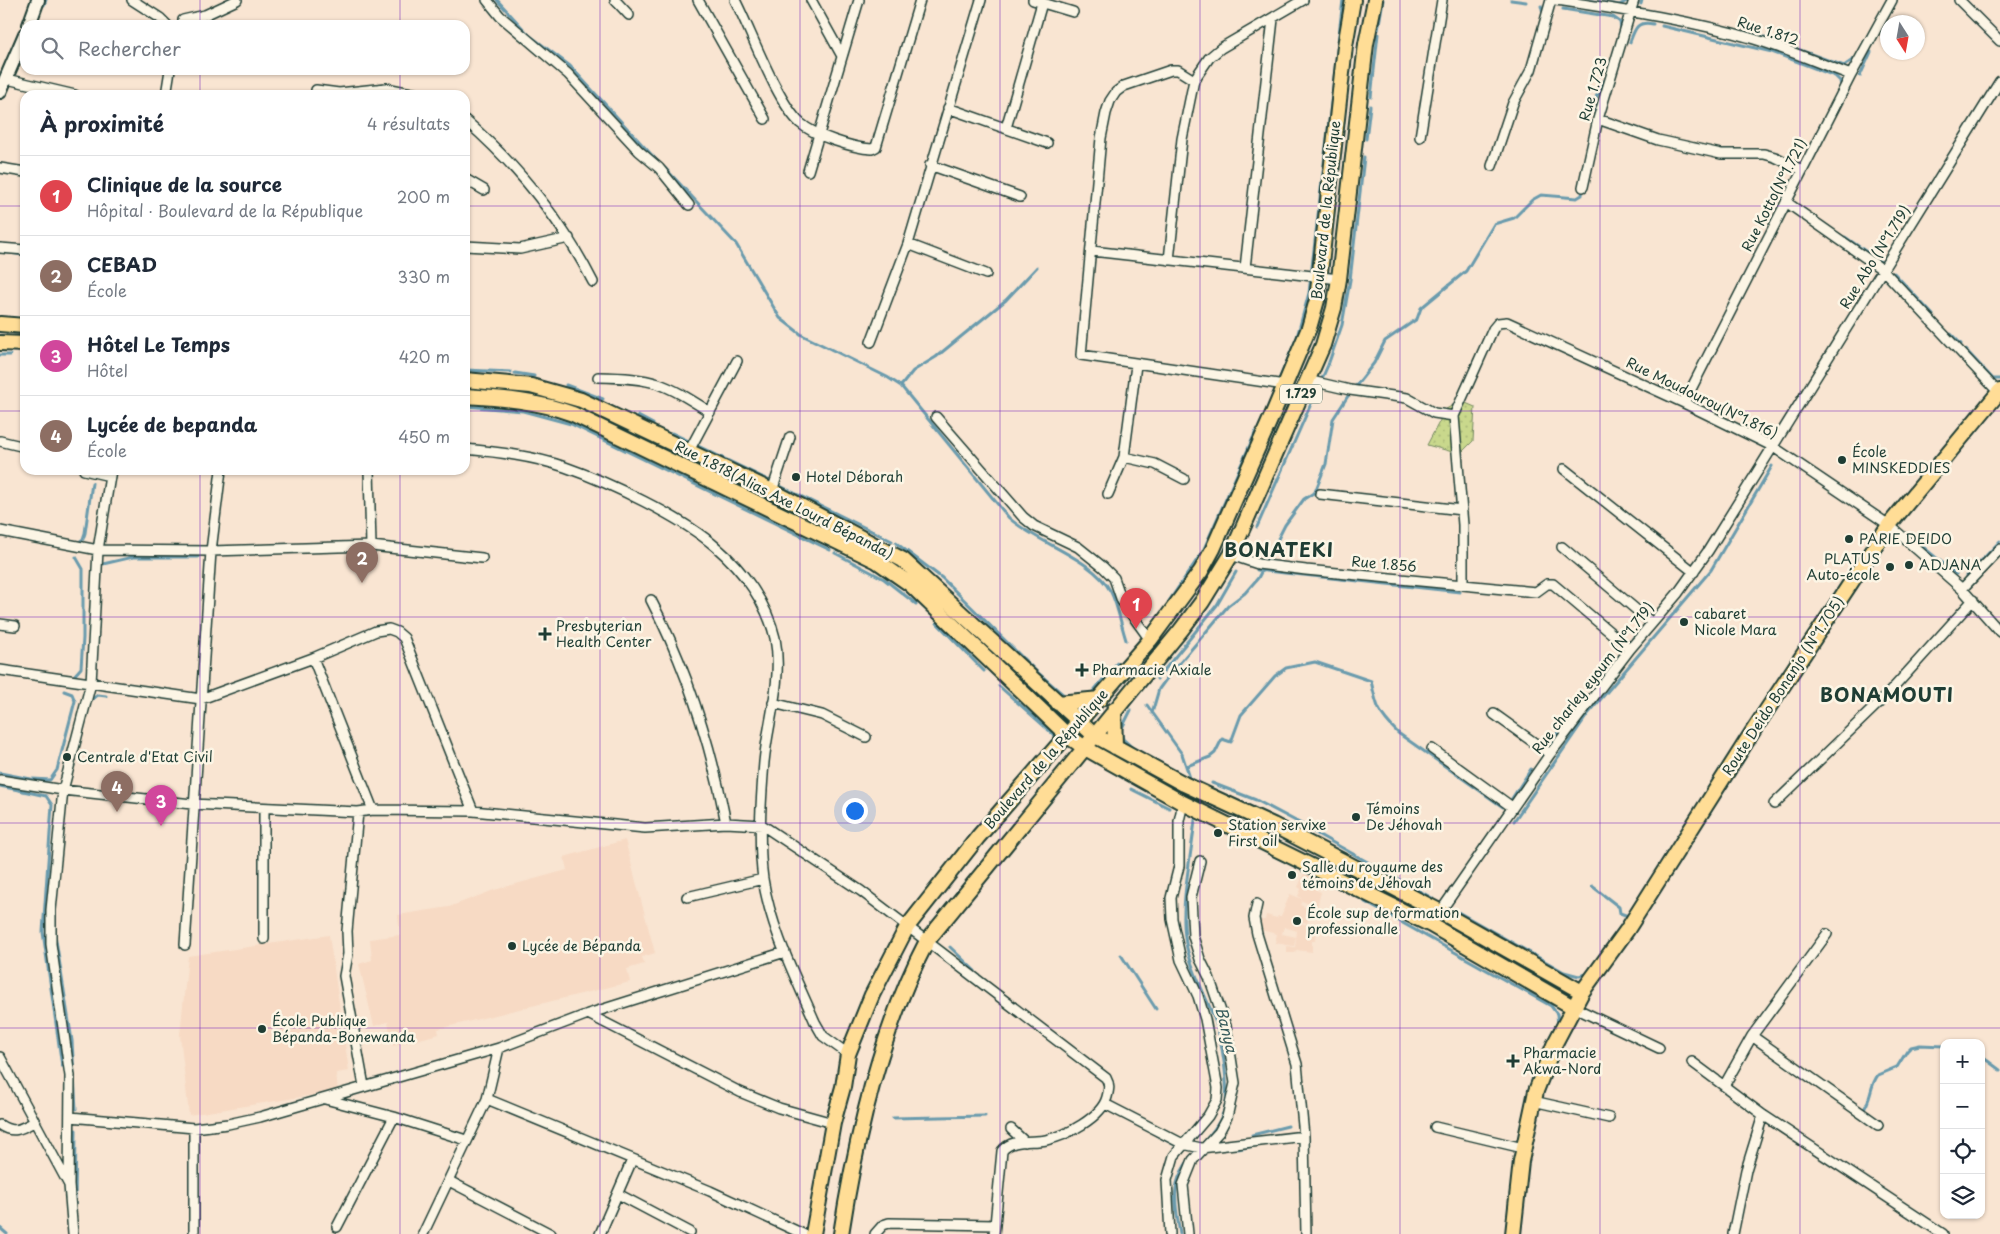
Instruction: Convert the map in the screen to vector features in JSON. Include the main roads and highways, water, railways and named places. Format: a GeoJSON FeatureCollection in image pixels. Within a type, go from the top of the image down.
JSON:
{"type":"FeatureCollection","features":[{"type":"Feature","properties":{"kind":"main road"},"geometry":{"type":"LineString","coordinates":[[31,20],[38,0]]}},
{"type":"Feature","properties":{"kind":"main road","name":"Boulevard de la République"},"geometry":{"type":"LineString","coordinates":[[813,1234],[833,1123],[848,1054],[872,995],[907,927],[978,837],[1079,724],[1150,640],[1191,585],[1214,548],[1314,313],[1344,46],[1353,0]]}},
{"type":"Feature","properties":{"kind":"main road","name":"Boulevard de la République"},"geometry":{"type":"LineString","coordinates":[[842,1234],[870,1096],[912,969],[927,941],[1202,602],[1231,555],[1316,382],[1339,279],[1366,44],[1375,0]]}},
{"type":"Feature","properties":{"kind":"main road"},"geometry":{"type":"LineString","coordinates":[[0,92],[20,46]]}},
{"type":"Feature","properties":{"kind":"main road"},"geometry":{"type":"LineString","coordinates":[[0,324],[20,326]]}},
{"type":"Feature","properties":{"kind":"main road"},"geometry":{"type":"LineString","coordinates":[[0,343],[20,344]]}},
{"type":"Feature","properties":{"kind":"main road","name":"Rue 1.818(Alias Axe Lourd Bépanda)"},"geometry":{"type":"LineString","coordinates":[[470,380],[531,386],[559,392],[772,490],[903,560],[1079,724],[1094,735],[1184,784],[1272,825],[1439,911],[1582,992]]}},
{"type":"Feature","properties":{"kind":"main road","name":"Route Deido Bonanjo (N°1.705)"},"geometry":{"type":"LineString","coordinates":[[1513,1234],[1523,1148],[1533,1101],[1554,1045],[1573,1007],[1627,930],[1753,732],[1889,525],[2000,393]]}},
{"type":"Feature","properties":{"kind":"main road","name":"Rue 1.818(Alias Axe Lourd Bépanda)"},"geometry":{"type":"LineString","coordinates":[[470,396],[527,401],[551,406],[573,414],[877,561],[910,584],[1068,736],[1085,748],[1183,802],[1431,924],[1573,1007]]}},
{"type":"Feature","properties":{"kind":"main road"},"geometry":{"type":"LineString","coordinates":[[1058,703],[1100,699]]}},
{"type":"Feature","properties":{"kind":"main road"},"geometry":{"type":"LineString","coordinates":[[1114,710],[1115,747]]}},
{"type":"Feature","properties":{"kind":"waterway"},"geometry":{"type":"LineString","coordinates":[[44,5],[46,0]]}},
{"type":"Feature","properties":{"kind":"waterway"},"geometry":{"type":"LineString","coordinates":[[497,0],[529,35],[570,66],[660,164]]}},
{"type":"Feature","properties":{"kind":"waterway"},"geometry":{"type":"LineString","coordinates":[[1278,382],[1297,337],[1309,293],[1343,0]]}},
{"type":"Feature","properties":{"kind":"waterway"},"geometry":{"type":"LineString","coordinates":[[1378,30],[1383,0]]}},
{"type":"Feature","properties":{"kind":"waterway"},"geometry":{"type":"LineString","coordinates":[[1511,0],[1526,2]]}},
{"type":"Feature","properties":{"kind":"waterway"},"geometry":{"type":"LineString","coordinates":[[1588,0],[1619,5],[1629,0]]}},
{"type":"Feature","properties":{"kind":"waterway"},"geometry":{"type":"LineString","coordinates":[[1641,4],[1642,0]]}},
{"type":"Feature","properties":{"kind":"waterway"},"geometry":{"type":"LineString","coordinates":[[1541,6],[1543,14]]}},
{"type":"Feature","properties":{"kind":"waterway"},"geometry":{"type":"LineString","coordinates":[[1563,9],[1613,17],[1620,22],[1621,30]]}},
{"type":"Feature","properties":{"kind":"waterway"},"geometry":{"type":"LineString","coordinates":[[1630,42],[1637,27],[1648,23],[1653,24]]}},
{"type":"Feature","properties":{"kind":"waterway"},"geometry":{"type":"LineString","coordinates":[[1662,26],[1772,52],[1835,76],[1840,81],[1841,87]]}},
{"type":"Feature","properties":{"kind":"waterway"},"geometry":{"type":"LineString","coordinates":[[1740,31],[1764,37],[1844,66],[1854,59]]}},
{"type":"Feature","properties":{"kind":"waterway"},"geometry":{"type":"LineString","coordinates":[[1371,97],[1378,34]]}},
{"type":"Feature","properties":{"kind":"waterway"},"geometry":{"type":"LineString","coordinates":[[1860,76],[1871,52]]}},
{"type":"Feature","properties":{"kind":"waterway"},"geometry":{"type":"LineString","coordinates":[[1596,116],[1593,103],[1608,74]]}},
{"type":"Feature","properties":{"kind":"waterway"},"geometry":{"type":"LineString","coordinates":[[1366,139],[1370,106]]}},
{"type":"Feature","properties":{"kind":"waterway"},"geometry":{"type":"LineString","coordinates":[[1257,527],[1328,365],[1342,325],[1350,280],[1364,157]]}},
{"type":"Feature","properties":{"kind":"waterway"},"geometry":{"type":"LineString","coordinates":[[665,168],[736,244],[780,318],[802,335],[887,377],[901,386],[1009,518],[1035,536],[1078,560],[1103,580],[1111,592],[1118,609],[1126,640]]}},
{"type":"Feature","properties":{"kind":"waterway"},"geometry":{"type":"LineString","coordinates":[[1152,713],[1159,689],[1167,678],[1228,606],[1245,593],[1258,578],[1285,525],[1304,499],[1315,492],[1326,464],[1333,419],[1374,363],[1385,341],[1417,319],[1421,308],[1466,271],[1494,224],[1514,218],[1532,200],[1541,195],[1577,198],[1582,195],[1583,188]]}},
{"type":"Feature","properties":{"kind":"waterway"},"geometry":{"type":"LineString","coordinates":[[1845,237],[1881,262]]}},
{"type":"Feature","properties":{"kind":"waterway"},"geometry":{"type":"LineString","coordinates":[[1,252],[20,254]]}},
{"type":"Feature","properties":{"kind":"waterway"},"geometry":{"type":"LineString","coordinates":[[901,386],[913,371],[936,357],[1006,300],[1037,267]]}},
{"type":"Feature","properties":{"kind":"waterway"},"geometry":{"type":"LineString","coordinates":[[1894,273],[1933,315]]}},
{"type":"Feature","properties":{"kind":"waterway"},"geometry":{"type":"LineString","coordinates":[[1951,334],[1961,344]]}},
{"type":"Feature","properties":{"kind":"waterway"},"geometry":{"type":"LineString","coordinates":[[1966,350],[1993,379],[2000,379]]}},
{"type":"Feature","properties":{"kind":"waterway"},"geometry":{"type":"LineString","coordinates":[[0,355],[10,355]]}},
{"type":"Feature","properties":{"kind":"waterway"},"geometry":{"type":"LineString","coordinates":[[470,370],[511,372]]}},
{"type":"Feature","properties":{"kind":"waterway"},"geometry":{"type":"LineString","coordinates":[[515,373],[534,376]]}},
{"type":"Feature","properties":{"kind":"waterway"},"geometry":{"type":"LineString","coordinates":[[566,385],[603,399]]}},
{"type":"Feature","properties":{"kind":"waterway"},"geometry":{"type":"LineString","coordinates":[[470,406],[523,411],[571,424],[830,550]]}},
{"type":"Feature","properties":{"kind":"waterway"},"geometry":{"type":"LineString","coordinates":[[638,416],[653,424]]}},
{"type":"Feature","properties":{"kind":"waterway"},"geometry":{"type":"LineString","coordinates":[[1169,601],[1203,551],[1256,431]]}},
{"type":"Feature","properties":{"kind":"waterway"},"geometry":{"type":"LineString","coordinates":[[672,433],[691,442]]}},
{"type":"Feature","properties":{"kind":"waterway"},"geometry":{"type":"LineString","coordinates":[[696,445],[772,482]]}},
{"type":"Feature","properties":{"kind":"waterway"},"geometry":{"type":"LineString","coordinates":[[1514,821],[1588,714],[1711,570],[1772,466]]}},
{"type":"Feature","properties":{"kind":"waterway"},"geometry":{"type":"LineString","coordinates":[[100,512],[106,476]]}},
{"type":"Feature","properties":{"kind":"waterway"},"geometry":{"type":"LineString","coordinates":[[78,543],[83,539],[85,533],[92,483]]}},
{"type":"Feature","properties":{"kind":"waterway"},"geometry":{"type":"LineString","coordinates":[[776,484],[892,541]]}},
{"type":"Feature","properties":{"kind":"waterway"},"geometry":{"type":"LineString","coordinates":[[1912,538],[1956,574]]}},
{"type":"Feature","properties":{"kind":"waterway"},"geometry":{"type":"LineString","coordinates":[[1967,576],[2000,541]]}},
{"type":"Feature","properties":{"kind":"waterway"},"geometry":{"type":"LineString","coordinates":[[896,543],[942,578],[1037,672],[1066,697]]}},
{"type":"Feature","properties":{"kind":"waterway"},"geometry":{"type":"LineString","coordinates":[[835,553],[884,579],[916,604]]}},
{"type":"Feature","properties":{"kind":"waterway"},"geometry":{"type":"LineString","coordinates":[[73,677],[81,668],[83,638],[83,569],[76,557]]}},
{"type":"Feature","properties":{"kind":"waterway"},"geometry":{"type":"LineString","coordinates":[[103,564],[133,557],[198,557]]}},
{"type":"Feature","properties":{"kind":"waterway"},"geometry":{"type":"LineString","coordinates":[[1257,570],[1460,592]]}},
{"type":"Feature","properties":{"kind":"waterway"},"geometry":{"type":"LineString","coordinates":[[1157,679],[1217,605],[1236,572]]}},
{"type":"Feature","properties":{"kind":"waterway"},"geometry":{"type":"LineString","coordinates":[[937,623],[984,671]]}},
{"type":"Feature","properties":{"kind":"waterway"},"geometry":{"type":"LineString","coordinates":[[1633,638],[1638,633]]}},
{"type":"Feature","properties":{"kind":"waterway"},"geometry":{"type":"LineString","coordinates":[[1187,766],[1210,757],[1215,753],[1222,739],[1231,742],[1241,715],[1275,676],[1286,668],[1315,662],[1371,681],[1379,710],[1398,733],[1503,807]]}},
{"type":"Feature","properties":{"kind":"waterway"},"geometry":{"type":"LineString","coordinates":[[1091,694],[1117,663]]}},
{"type":"Feature","properties":{"kind":"waterway"},"geometry":{"type":"LineString","coordinates":[[999,686],[1054,735]]}},
{"type":"Feature","properties":{"kind":"waterway"},"geometry":{"type":"LineString","coordinates":[[33,779],[50,780],[57,770],[75,701],[72,694],[64,691]]}},
{"type":"Feature","properties":{"kind":"waterway"},"geometry":{"type":"LineString","coordinates":[[91,700],[98,695],[106,696]]}},
{"type":"Feature","properties":{"kind":"waterway"},"geometry":{"type":"LineString","coordinates":[[1550,743],[1585,696]]}},
{"type":"Feature","properties":{"kind":"waterway"},"geometry":{"type":"LineString","coordinates":[[1147,705],[1182,754],[1190,778]]}},
{"type":"Feature","properties":{"kind":"waterway"},"geometry":{"type":"LineString","coordinates":[[1131,710],[1121,730],[1123,739],[1134,749]]}},
{"type":"Feature","properties":{"kind":"waterway"},"geometry":{"type":"LineString","coordinates":[[1511,800],[1531,769]]}},
{"type":"Feature","properties":{"kind":"waterway"},"geometry":{"type":"LineString","coordinates":[[0,773],[31,779]]}},
{"type":"Feature","properties":{"kind":"waterway"},"geometry":{"type":"LineString","coordinates":[[1212,783],[1256,800],[1307,827]]}},
{"type":"Feature","properties":{"kind":"waterway"},"geometry":{"type":"LineString","coordinates":[[0,786],[46,796],[52,805],[43,932],[62,1066]]}},
{"type":"Feature","properties":{"kind":"waterway"},"geometry":{"type":"LineString","coordinates":[[1131,789],[1169,808]]}},
{"type":"Feature","properties":{"kind":"waterway","name":"Banya"},"geometry":{"type":"LineString","coordinates":[[1180,1234],[1176,1212],[1176,1189],[1179,1176],[1185,1165],[1217,1125],[1223,1114],[1226,1101],[1224,1062],[1218,1031],[1193,967],[1185,933],[1186,885],[1195,820]]}},
{"type":"Feature","properties":{"kind":"waterway"},"geometry":{"type":"LineString","coordinates":[[1312,831],[1432,898]]}},
{"type":"Feature","properties":{"kind":"waterway"},"geometry":{"type":"LineString","coordinates":[[1592,886],[1619,907],[1620,913],[1628,916],[1630,913]]}},
{"type":"Feature","properties":{"kind":"waterway"},"geometry":{"type":"LineString","coordinates":[[1365,902],[1551,1006],[1557,1014],[1558,1025]]}},
{"type":"Feature","properties":{"kind":"waterway"},"geometry":{"type":"LineString","coordinates":[[1458,912],[1564,972],[1579,976],[1590,973]]}},
{"type":"Feature","properties":{"kind":"waterway"},"geometry":{"type":"LineString","coordinates":[[55,934],[72,1041],[76,1109]]}},
{"type":"Feature","properties":{"kind":"waterway"},"geometry":{"type":"LineString","coordinates":[[950,947],[975,971]]}},
{"type":"Feature","properties":{"kind":"waterway"},"geometry":{"type":"LineString","coordinates":[[1121,955],[1156,1009]]}},
{"type":"Feature","properties":{"kind":"waterway"},"geometry":{"type":"LineString","coordinates":[[1862,1112],[1878,1075],[1897,1067],[1911,1047],[1920,1045],[1940,1046]]}},
{"type":"Feature","properties":{"kind":"waterway"},"geometry":{"type":"LineString","coordinates":[[1985,1059],[2000,1070]]}},
{"type":"Feature","properties":{"kind":"waterway"},"geometry":{"type":"LineString","coordinates":[[893,1118],[985,1116]]}},
{"type":"Feature","properties":{"kind":"waterway"},"geometry":{"type":"LineString","coordinates":[[1252,1135],[1288,1126]]}},
{"type":"Feature","properties":{"kind":"waterway"},"geometry":{"type":"LineString","coordinates":[[75,1208],[76,1130]]}},
{"type":"Feature","properties":{"kind":"waterway"},"geometry":{"type":"LineString","coordinates":[[1156,1135],[1173,1144]]}},
{"type":"Feature","properties":{"kind":"waterway"},"geometry":{"type":"LineString","coordinates":[[1238,1149],[1254,1146]]}},
{"type":"Feature","properties":{"kind":"waterway"},"geometry":{"type":"LineString","coordinates":[[0,1228],[7,1234]]}},
{"type":"Feature","properties":{"kind":"place","name":"École MINSKEDDIES"},"geometry":{"type":"Point","coordinates":[1842,460]}},
{"type":"Feature","properties":{"kind":"place","name":"Hotel Déborah"},"geometry":{"type":"Point","coordinates":[796,477]}},
{"type":"Feature","properties":{"kind":"place","name":"PARIE DEIDO"},"geometry":{"type":"Point","coordinates":[1849,539]}},
{"type":"Feature","properties":{"kind":"place","name":"ADJANA"},"geometry":{"type":"Point","coordinates":[1909,565]}},
{"type":"Feature","properties":{"kind":"place","name":"PLATUS Auto-école"},"geometry":{"type":"Point","coordinates":[1890,567]}},
{"type":"Feature","properties":{"kind":"place","name":"CEBAD"},"geometry":{"type":"Point","coordinates":[362,583]}},
{"type":"Feature","properties":{"kind":"place","name":"cabaret Nicole Mara"},"geometry":{"type":"Point","coordinates":[1684,622]}},
{"type":"Feature","properties":{"kind":"place","name":"Clinique de la source"},"geometry":{"type":"Point","coordinates":[1136,629]}},
{"type":"Feature","properties":{"kind":"place","name":"Presbyterian Health Center"},"geometry":{"type":"Point","coordinates":[545,634]}},
{"type":"Feature","properties":{"kind":"place","name":"Pharmacie Axiale"},"geometry":{"type":"Point","coordinates":[1082,670]}},
{"type":"Feature","properties":{"kind":"place","name":"Centrale d'Etat Civil"},"geometry":{"type":"Point","coordinates":[67,757]}},
{"type":"Feature","properties":{"kind":"place","name":"Lycée de bepanda"},"geometry":{"type":"Point","coordinates":[117,812]}},
{"type":"Feature","properties":{"kind":"place","name":"Témoins De Jéhovah"},"geometry":{"type":"Point","coordinates":[1356,817]}},
{"type":"Feature","properties":{"kind":"place","name":"Hôtel Le Temps"},"geometry":{"type":"Point","coordinates":[161,826]}},
{"type":"Feature","properties":{"kind":"place","name":"Station servixe First oil"},"geometry":{"type":"Point","coordinates":[1218,833]}},
{"type":"Feature","properties":{"kind":"place","name":"Salle du royaume des témoins de Jéhovah"},"geometry":{"type":"Point","coordinates":[1292,875]}},
{"type":"Feature","properties":{"kind":"place","name":"École sup de formation professionalle"},"geometry":{"type":"Point","coordinates":[1297,921]}},
{"type":"Feature","properties":{"kind":"place","name":"Lycée de Bépanda"},"geometry":{"type":"Point","coordinates":[512,946]}},
{"type":"Feature","properties":{"kind":"place","name":"École Publique Bépanda-Bonewanda"},"geometry":{"type":"Point","coordinates":[262,1029]}},
{"type":"Feature","properties":{"kind":"place","name":"Pharmacie Akwa-Nord"},"geometry":{"type":"Point","coordinates":[1513,1061]}},
{"type":"Feature","properties":{"kind":"district","name":"BONATEKI"},"geometry":{"type":"Point","coordinates":[1279,550]}},
{"type":"Feature","properties":{"kind":"district","name":"BONAMOUTI"},"geometry":{"type":"Point","coordinates":[1887,695]}}]}
